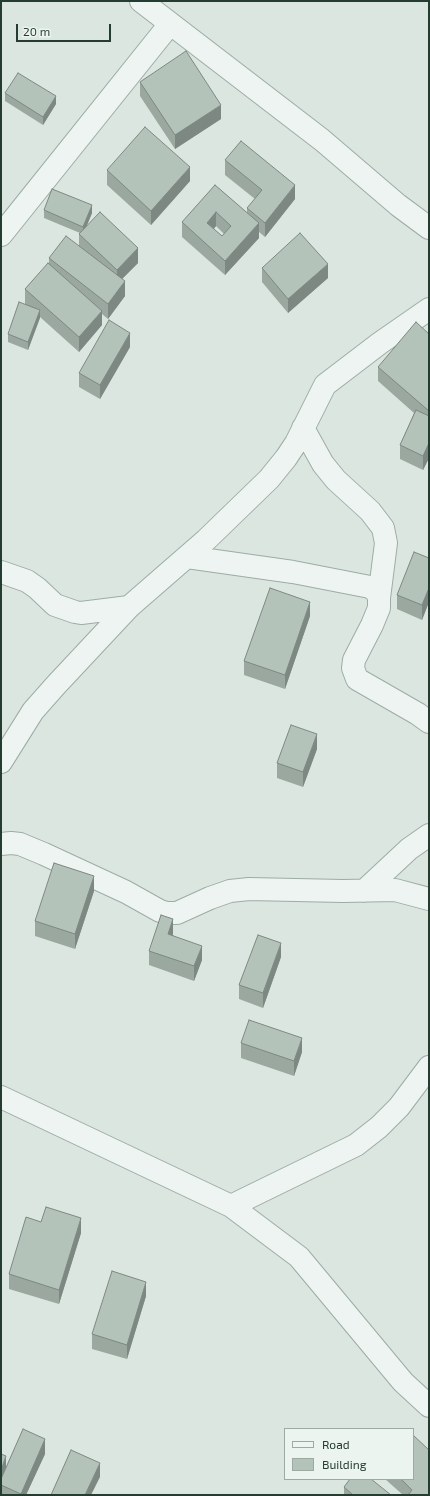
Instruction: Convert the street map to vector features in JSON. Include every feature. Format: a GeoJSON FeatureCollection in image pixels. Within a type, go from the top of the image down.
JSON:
{"type":"FeatureCollection","features":[{"type":"Feature","properties":{"kind":"street"},"geometry":{"type":"LineString","coordinates":[[141,1],[322,140],[398,205],[429,228]]}},
{"type":"Feature","properties":{"kind":"street"},"geometry":{"type":"LineString","coordinates":[[1,235],[170,24]]}},
{"type":"Feature","properties":{"kind":"street"},"geometry":{"type":"LineString","coordinates":[[1,762],[33,711],[129,607],[206,540],[269,479],[286,458],[322,390],[330,381],[429,308]]}},
{"type":"Feature","properties":{"kind":"street"},"geometry":{"type":"LineString","coordinates":[[303,428],[323,464],[336,480],[370,511],[383,528],[386,543],[379,608],[354,660],[353,668],[357,679],[418,714],[429,722]]}},
{"type":"Feature","properties":{"kind":"street"},"geometry":{"type":"LineString","coordinates":[[187,557],[293,572],[370,587],[376,591],[379,598]]}},
{"type":"Feature","properties":{"kind":"street"},"geometry":{"type":"LineString","coordinates":[[1,572],[26,581],[37,588],[55,605],[75,612],[81,613],[129,607]]}},
{"type":"Feature","properties":{"kind":"street"},"geometry":{"type":"LineString","coordinates":[[364,891],[409,850],[429,835]]}},
{"type":"Feature","properties":{"kind":"street"},"geometry":{"type":"LineString","coordinates":[[1,844],[20,844],[126,892],[160,911],[167,913],[177,913],[210,898],[230,891],[249,889],[364,891],[395,890],[429,899]]}},
{"type":"Feature","properties":{"kind":"street"},"geometry":{"type":"LineString","coordinates":[[231,1206],[356,1145],[379,1127],[399,1107],[429,1067]]}},
{"type":"Feature","properties":{"kind":"street"},"geometry":{"type":"LineString","coordinates":[[1,1097],[231,1206],[299,1258],[403,1382],[429,1406]]}},
{"type":"Feature","properties":{"kind":"building"},"geometry":{"type":"Polygon","coordinates":[[[186,51],[221,105],[175,135],[140,82],[186,51]]]}},
{"type":"Feature","properties":{"kind":"building"},"geometry":{"type":"Polygon","coordinates":[[[18,73],[56,96],[43,117],[5,93],[18,73]]]}},
{"type":"Feature","properties":{"kind":"building"},"geometry":{"type":"Polygon","coordinates":[[[145,127],[190,167],[151,211],[107,170],[145,127]]]}},
{"type":"Feature","properties":{"kind":"building"},"geometry":{"type":"Polygon","coordinates":[[[241,141],[295,185],[265,223],[247,208],[262,190],[225,160],[241,141]]]}},
{"type":"Feature","properties":{"kind":"building"},"geometry":{"type":"Polygon","coordinates":[[[215,185],[259,223],[225,261],[182,222],[215,185]],[[216,212],[207,223],[222,236],[231,226],[216,212]]]}},
{"type":"Feature","properties":{"kind":"building"},"geometry":{"type":"Polygon","coordinates":[[[52,189],[92,205],[83,227],[44,210],[52,189]]]}},
{"type":"Feature","properties":{"kind":"building"},"geometry":{"type":"Polygon","coordinates":[[[100,212],[138,248],[117,270],[79,234],[100,212]]]}},
{"type":"Feature","properties":{"kind":"building"},"geometry":{"type":"Polygon","coordinates":[[[300,233],[328,264],[288,299],[262,268],[300,233]]]}},
{"type":"Feature","properties":{"kind":"building"},"geometry":{"type":"Polygon","coordinates":[[[66,236],[125,281],[108,304],[49,258],[66,236]]]}},
{"type":"Feature","properties":{"kind":"building"},"geometry":{"type":"Polygon","coordinates":[[[48,263],[102,311],[79,337],[25,289],[48,263]]]}},
{"type":"Feature","properties":{"kind":"building"},"geometry":{"type":"Polygon","coordinates":[[[19,302],[40,310],[28,342],[8,334],[19,302]]]}},
{"type":"Feature","properties":{"kind":"building"},"geometry":{"type":"Polygon","coordinates":[[[109,320],[130,333],[100,385],[79,373],[109,320]]]}},
{"type":"Feature","properties":{"kind":"building"},"geometry":{"type":"Polygon","coordinates":[[[416,322],[429,334],[429,411],[378,367],[416,322]]]}},
{"type":"Feature","properties":{"kind":"building"},"geometry":{"type":"Polygon","coordinates":[[[416,410],[429,416],[429,443],[423,456],[400,445],[416,410]]]}},
{"type":"Feature","properties":{"kind":"building"},"geometry":{"type":"Polygon","coordinates":[[[414,552],[429,558],[429,588],[422,605],[397,595],[414,552]]]}},
{"type":"Feature","properties":{"kind":"building"},"geometry":{"type":"Polygon","coordinates":[[[270,588],[310,602],[285,675],[244,661],[270,588]]]}},
{"type":"Feature","properties":{"kind":"building"},"geometry":{"type":"Polygon","coordinates":[[[291,725],[317,734],[303,772],[277,763],[291,725]]]}},
{"type":"Feature","properties":{"kind":"building"},"geometry":{"type":"Polygon","coordinates":[[[54,863],[94,876],[75,934],[35,921],[54,863]]]}},
{"type":"Feature","properties":{"kind":"building"},"geometry":{"type":"Polygon","coordinates":[[[161,915],[173,919],[168,934],[202,946],[194,966],[149,951],[161,915]]]}},
{"type":"Feature","properties":{"kind":"building"},"geometry":{"type":"Polygon","coordinates":[[[258,935],[281,943],[263,993],[239,985],[258,935]]]}},
{"type":"Feature","properties":{"kind":"building"},"geometry":{"type":"Polygon","coordinates":[[[249,1020],[302,1038],[294,1061],[241,1043],[249,1020]]]}},
{"type":"Feature","properties":{"kind":"building"},"geometry":{"type":"Polygon","coordinates":[[[46,1207],[81,1218],[59,1290],[9,1274],[26,1217],[41,1222],[46,1207]]]}},
{"type":"Feature","properties":{"kind":"building"},"geometry":{"type":"Polygon","coordinates":[[[112,1271],[146,1282],[127,1345],[92,1334],[112,1271]]]}},
{"type":"Feature","properties":{"kind":"building"},"geometry":{"type":"Polygon","coordinates":[[[23,1429],[45,1439],[21,1494],[1,1485],[1,1479],[23,1429]]]}},
{"type":"Feature","properties":{"kind":"building"},"geometry":{"type":"Polygon","coordinates":[[[414,1436],[429,1450],[429,1495],[408,1495],[412,1490],[402,1480],[414,1480],[414,1436]]]}},
{"type":"Feature","properties":{"kind":"building"},"geometry":{"type":"Polygon","coordinates":[[[71,1450],[100,1463],[85,1495],[51,1495],[71,1450]]]}},
{"type":"Feature","properties":{"kind":"building"},"geometry":{"type":"Polygon","coordinates":[[[1,1454],[6,1456],[1,1470],[1,1454]]]}},
{"type":"Feature","properties":{"kind":"building"},"geometry":{"type":"Polygon","coordinates":[[[349,1480],[372,1480],[391,1495],[353,1495],[344,1487],[349,1480]]]}}]}
